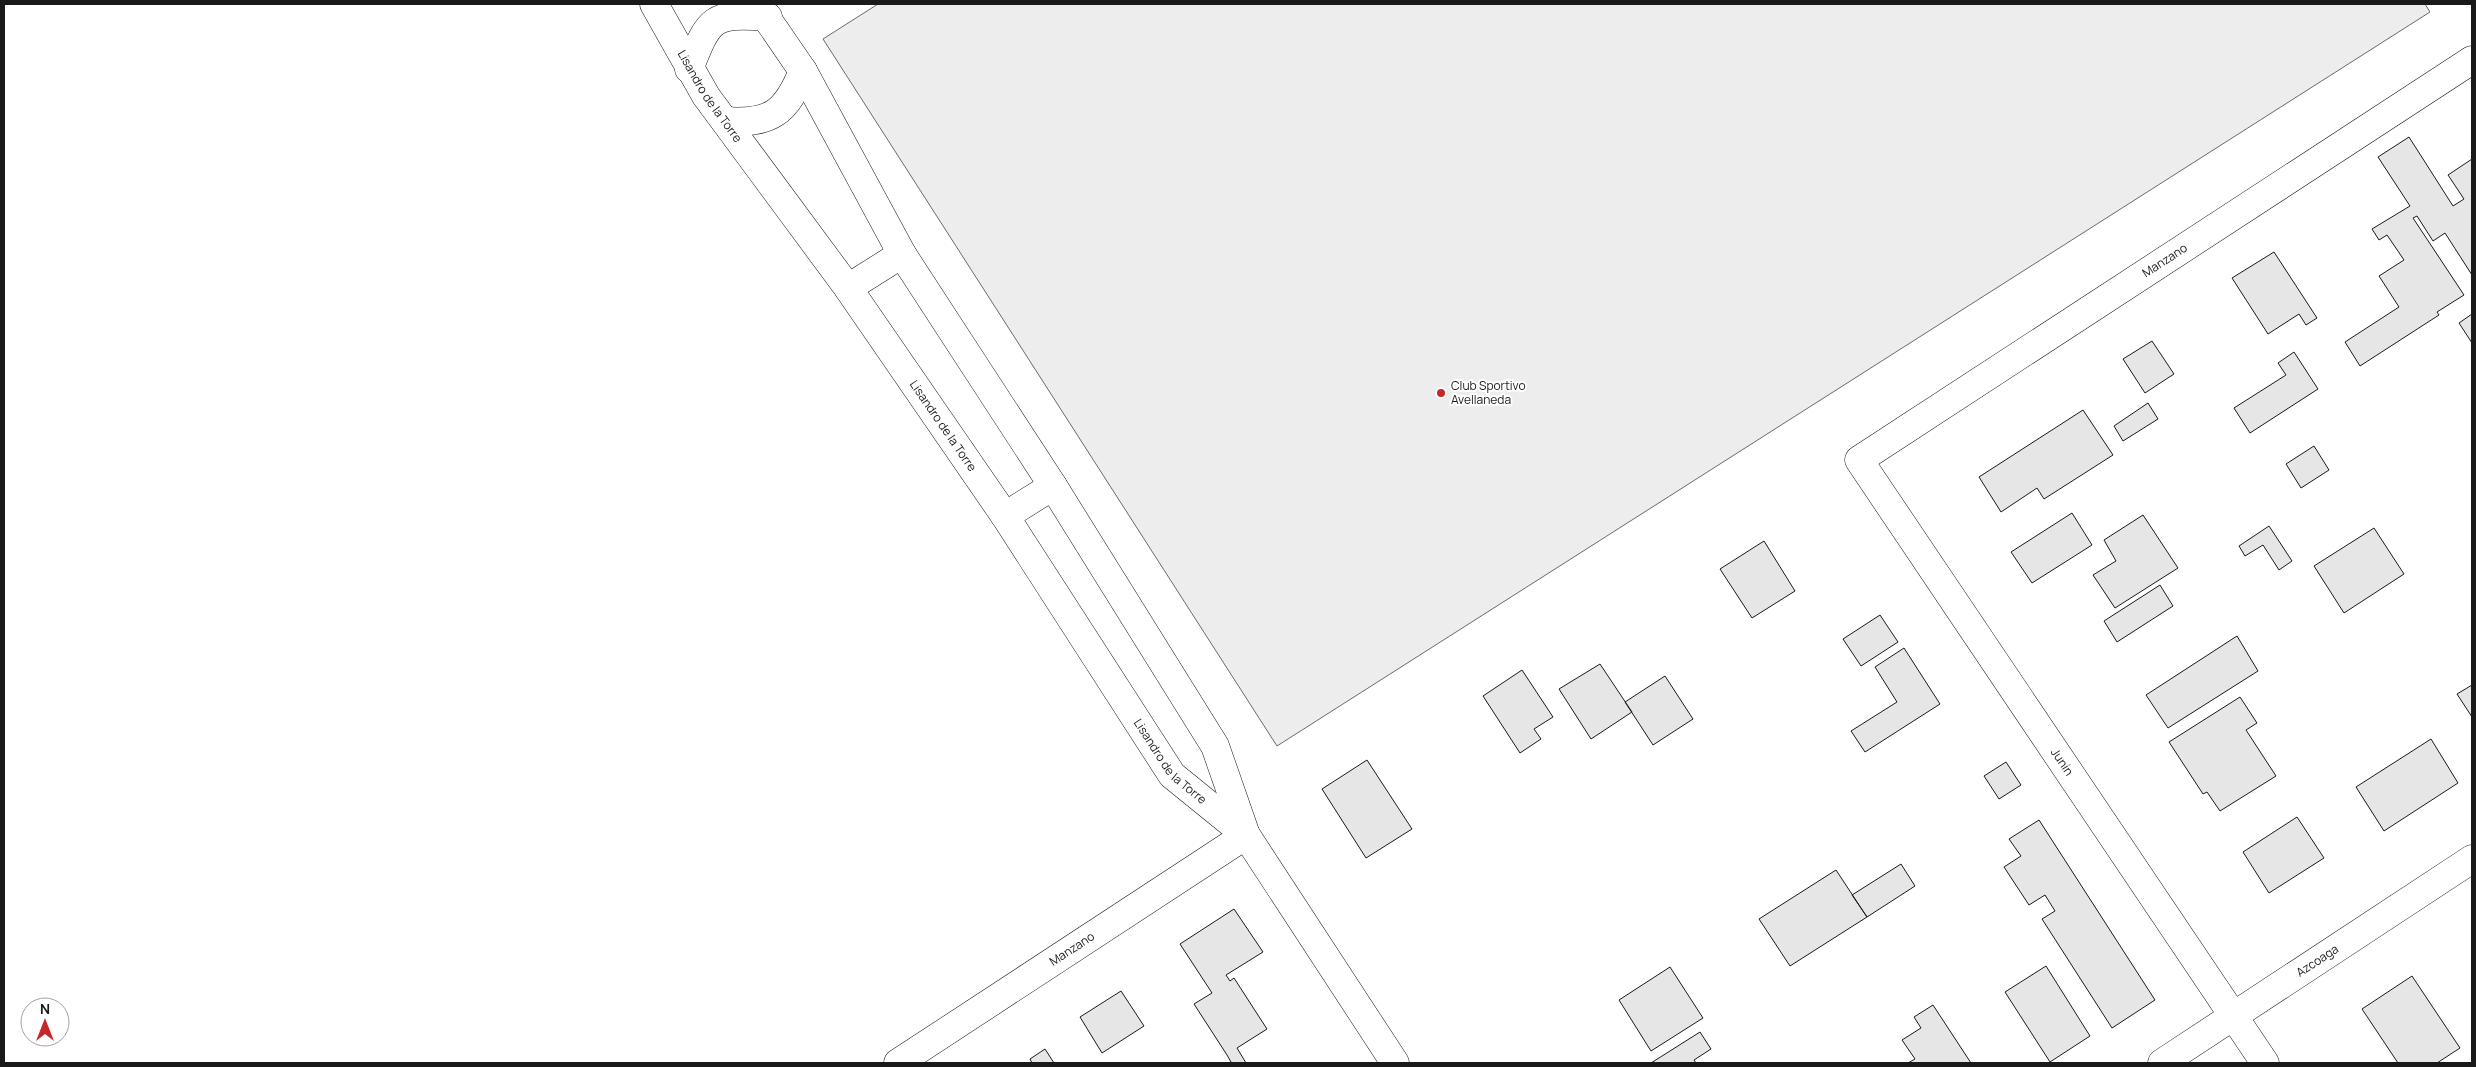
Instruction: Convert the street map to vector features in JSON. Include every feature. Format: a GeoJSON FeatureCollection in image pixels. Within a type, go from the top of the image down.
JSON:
{"type":"FeatureCollection","features":[{"type":"Feature","properties":{"kind":"street","name":"Lisandro de la Torre"},"geometry":{"type":"LineString","coordinates":[[654,4],[689,69],[706,96],[848,288],[1005,516],[1172,775],[1246,835]]}},
{"type":"Feature","properties":{"kind":"street","name":"Lisandro de la Torre"},"geometry":{"type":"LineString","coordinates":[[763,10],[803,71],[902,254],[1053,486],[1215,746],[1246,835],[1395,1063]]}},
{"type":"Feature","properties":{"kind":"street"},"geometry":{"type":"LineString","coordinates":[[689,69],[709,26],[724,17],[744,15],[763,10]]}},
{"type":"Feature","properties":{"kind":"street","name":"Manzano"},"geometry":{"type":"LineString","coordinates":[[1859,460],[2472,60]]}},
{"type":"Feature","properties":{"kind":"street"},"geometry":{"type":"LineString","coordinates":[[725,121],[751,123],[771,115],[785,105],[795,92],[803,71]]}},
{"type":"Feature","properties":{"kind":"street"},"geometry":{"type":"LineString","coordinates":[[848,288],[902,254]]}},
{"type":"Feature","properties":{"kind":"street","name":"Junín"},"geometry":{"type":"LineString","coordinates":[[1859,460],[2265,1063]]}},
{"type":"Feature","properties":{"kind":"street"},"geometry":{"type":"LineString","coordinates":[[1005,516],[1053,486]]}},
{"type":"Feature","properties":{"kind":"street","name":"Manzano"},"geometry":{"type":"LineString","coordinates":[[898,1063],[1246,835]]}},
{"type":"Feature","properties":{"kind":"street","name":"Azcoaga"},"geometry":{"type":"LineString","coordinates":[[2162,1063],[2472,859]]}},
{"type":"Feature","properties":{"kind":"shaded area","name":"Club Sportivo Avellaneda"},"geometry":{"type":"Polygon","coordinates":[[[878,4],[2425,4],[2430,12],[1277,746],[823,39],[878,4]]]}},
{"type":"Feature","properties":{"kind":"building"},"geometry":{"type":"Polygon","coordinates":[[[2409,137],[2453,206],[2464,199],[2448,175],[2472,159],[2472,275],[2445,233],[2433,241],[2417,216],[2413,218],[2464,295],[2437,312],[2439,315],[2360,366],[2345,342],[2399,307],[2379,276],[2404,260],[2387,235],[2379,240],[2372,229],[2410,206],[2378,157],[2409,137]]]}},
{"type":"Feature","properties":{"kind":"building"},"geometry":{"type":"Polygon","coordinates":[[[2274,252],[2317,318],[2306,325],[2299,314],[2268,334],[2232,278],[2274,252]]]}},
{"type":"Feature","properties":{"kind":"building"},"geometry":{"type":"Polygon","coordinates":[[[2472,314],[2472,343],[2459,323],[2472,314]]]}},
{"type":"Feature","properties":{"kind":"building"},"geometry":{"type":"Polygon","coordinates":[[[2152,341],[2174,374],[2145,393],[2123,359],[2152,341]]]}},
{"type":"Feature","properties":{"kind":"building"},"geometry":{"type":"Polygon","coordinates":[[[2294,352],[2318,389],[2250,433],[2234,408],[2286,375],[2278,363],[2294,352]]]}},
{"type":"Feature","properties":{"kind":"building"},"geometry":{"type":"Polygon","coordinates":[[[2148,403],[2158,419],[2123,441],[2114,426],[2148,403]]]}},
{"type":"Feature","properties":{"kind":"building"},"geometry":{"type":"Polygon","coordinates":[[[2083,410],[2113,455],[2044,499],[2037,488],[2001,512],[1979,477],[2083,410]]]}},
{"type":"Feature","properties":{"kind":"building"},"geometry":{"type":"Polygon","coordinates":[[[2314,446],[2329,470],[2301,488],[2286,464],[2314,446]]]}},
{"type":"Feature","properties":{"kind":"building"},"geometry":{"type":"Polygon","coordinates":[[[2072,513],[2092,545],[2032,583],[2011,552],[2072,513]]]}},
{"type":"Feature","properties":{"kind":"building"},"geometry":{"type":"Polygon","coordinates":[[[2143,515],[2178,568],[2115,608],[2093,575],[2116,561],[2104,540],[2143,515]]]}},
{"type":"Feature","properties":{"kind":"building"},"geometry":{"type":"Polygon","coordinates":[[[2269,526],[2292,561],[2279,570],[2263,545],[2245,556],[2239,546],[2269,526]]]}},
{"type":"Feature","properties":{"kind":"building"},"geometry":{"type":"Polygon","coordinates":[[[2374,528],[2404,574],[2344,613],[2314,566],[2374,528]]]}},
{"type":"Feature","properties":{"kind":"building"},"geometry":{"type":"Polygon","coordinates":[[[1764,541],[1795,591],[1752,618],[1720,569],[1764,541]]]}},
{"type":"Feature","properties":{"kind":"building"},"geometry":{"type":"Polygon","coordinates":[[[2160,585],[2173,606],[2117,642],[2104,621],[2160,585]]]}},
{"type":"Feature","properties":{"kind":"building"},"geometry":{"type":"Polygon","coordinates":[[[1880,615],[1898,642],[1861,666],[1843,639],[1880,615]]]}},
{"type":"Feature","properties":{"kind":"building"},"geometry":{"type":"Polygon","coordinates":[[[2237,636],[2258,671],[2168,728],[2146,695],[2237,636]]]}},
{"type":"Feature","properties":{"kind":"building"},"geometry":{"type":"Polygon","coordinates":[[[1904,648],[1940,704],[1865,752],[1851,731],[1897,702],[1875,667],[1904,648]]]}},
{"type":"Feature","properties":{"kind":"building"},"geometry":{"type":"Polygon","coordinates":[[[1600,664],[1632,712],[1591,739],[1559,689],[1600,664]]]}},
{"type":"Feature","properties":{"kind":"building"},"geometry":{"type":"Polygon","coordinates":[[[1522,670],[1553,717],[1534,729],[1541,739],[1520,753],[1483,696],[1522,670]]]}},
{"type":"Feature","properties":{"kind":"building"},"geometry":{"type":"Polygon","coordinates":[[[1665,676],[1693,719],[1653,745],[1625,702],[1665,676]]]}},
{"type":"Feature","properties":{"kind":"building"},"geometry":{"type":"Polygon","coordinates":[[[2472,685],[2472,717],[2457,694],[2472,685]]]}},
{"type":"Feature","properties":{"kind":"building"},"geometry":{"type":"Polygon","coordinates":[[[2240,697],[2257,723],[2246,730],[2276,776],[2220,811],[2207,792],[2203,794],[2169,742],[2240,697]]]}},
{"type":"Feature","properties":{"kind":"building"},"geometry":{"type":"Polygon","coordinates":[[[2431,739],[2458,783],[2384,831],[2356,787],[2431,739]]]}},
{"type":"Feature","properties":{"kind":"building"},"geometry":{"type":"Polygon","coordinates":[[[1367,760],[1412,829],[1366,858],[1322,789],[1367,760]]]}},
{"type":"Feature","properties":{"kind":"building"},"geometry":{"type":"Polygon","coordinates":[[[2006,762],[2021,785],[1999,799],[1984,776],[2006,762]]]}},
{"type":"Feature","properties":{"kind":"building"},"geometry":{"type":"Polygon","coordinates":[[[2297,817],[2324,858],[2269,893],[2243,852],[2297,817]]]}},
{"type":"Feature","properties":{"kind":"building"},"geometry":{"type":"Polygon","coordinates":[[[2039,820],[2155,1000],[2112,1028],[2042,919],[2055,911],[2045,895],[2029,905],[2004,867],[2021,856],[2009,839],[2039,820]]]}},
{"type":"Feature","properties":{"kind":"building"},"geometry":{"type":"Polygon","coordinates":[[[1901,864],[1915,886],[1867,917],[1852,895],[1901,864]]]}},
{"type":"Feature","properties":{"kind":"building"},"geometry":{"type":"Polygon","coordinates":[[[1836,870],[1867,917],[1790,966],[1759,919],[1836,870]]]}},
{"type":"Feature","properties":{"kind":"building"},"geometry":{"type":"Polygon","coordinates":[[[1234,909],[1263,952],[1226,975],[1230,981],[1234,978],[1267,1029],[1237,1048],[1246,1063],[1228,1063],[1231,1062],[1194,1004],[1212,993],[1180,944],[1234,909]]]}},
{"type":"Feature","properties":{"kind":"building"},"geometry":{"type":"Polygon","coordinates":[[[2046,966],[2090,1036],[2050,1062],[2005,992],[2046,966]]]}},
{"type":"Feature","properties":{"kind":"building"},"geometry":{"type":"Polygon","coordinates":[[[1670,967],[1703,1018],[1651,1051],[1619,1000],[1670,967]]]}},
{"type":"Feature","properties":{"kind":"building"},"geometry":{"type":"Polygon","coordinates":[[[2412,976],[2460,1048],[2437,1063],[2398,1063],[2362,1009],[2412,976]]]}},
{"type":"Feature","properties":{"kind":"building"},"geometry":{"type":"Polygon","coordinates":[[[1121,991],[1144,1026],[1102,1053],[1080,1017],[1121,991]]]}},
{"type":"Feature","properties":{"kind":"building"},"geometry":{"type":"Polygon","coordinates":[[[1933,1005],[1971,1063],[1908,1063],[1915,1059],[1902,1040],[1921,1028],[1914,1017],[1933,1005]]]}},
{"type":"Feature","properties":{"kind":"building"},"geometry":{"type":"Polygon","coordinates":[[[1700,1032],[1711,1049],[1694,1060],[1696,1063],[1651,1063],[1700,1032]]]}},
{"type":"Feature","properties":{"kind":"building"},"geometry":{"type":"Polygon","coordinates":[[[1045,1049],[1054,1063],[1032,1063],[1030,1059],[1045,1049]]]}},
{"type":"Feature","properties":{"kind":"place","name":"Club Sportivo Avellaneda"},"geometry":{"type":"Point","coordinates":[1441,393]}}]}
